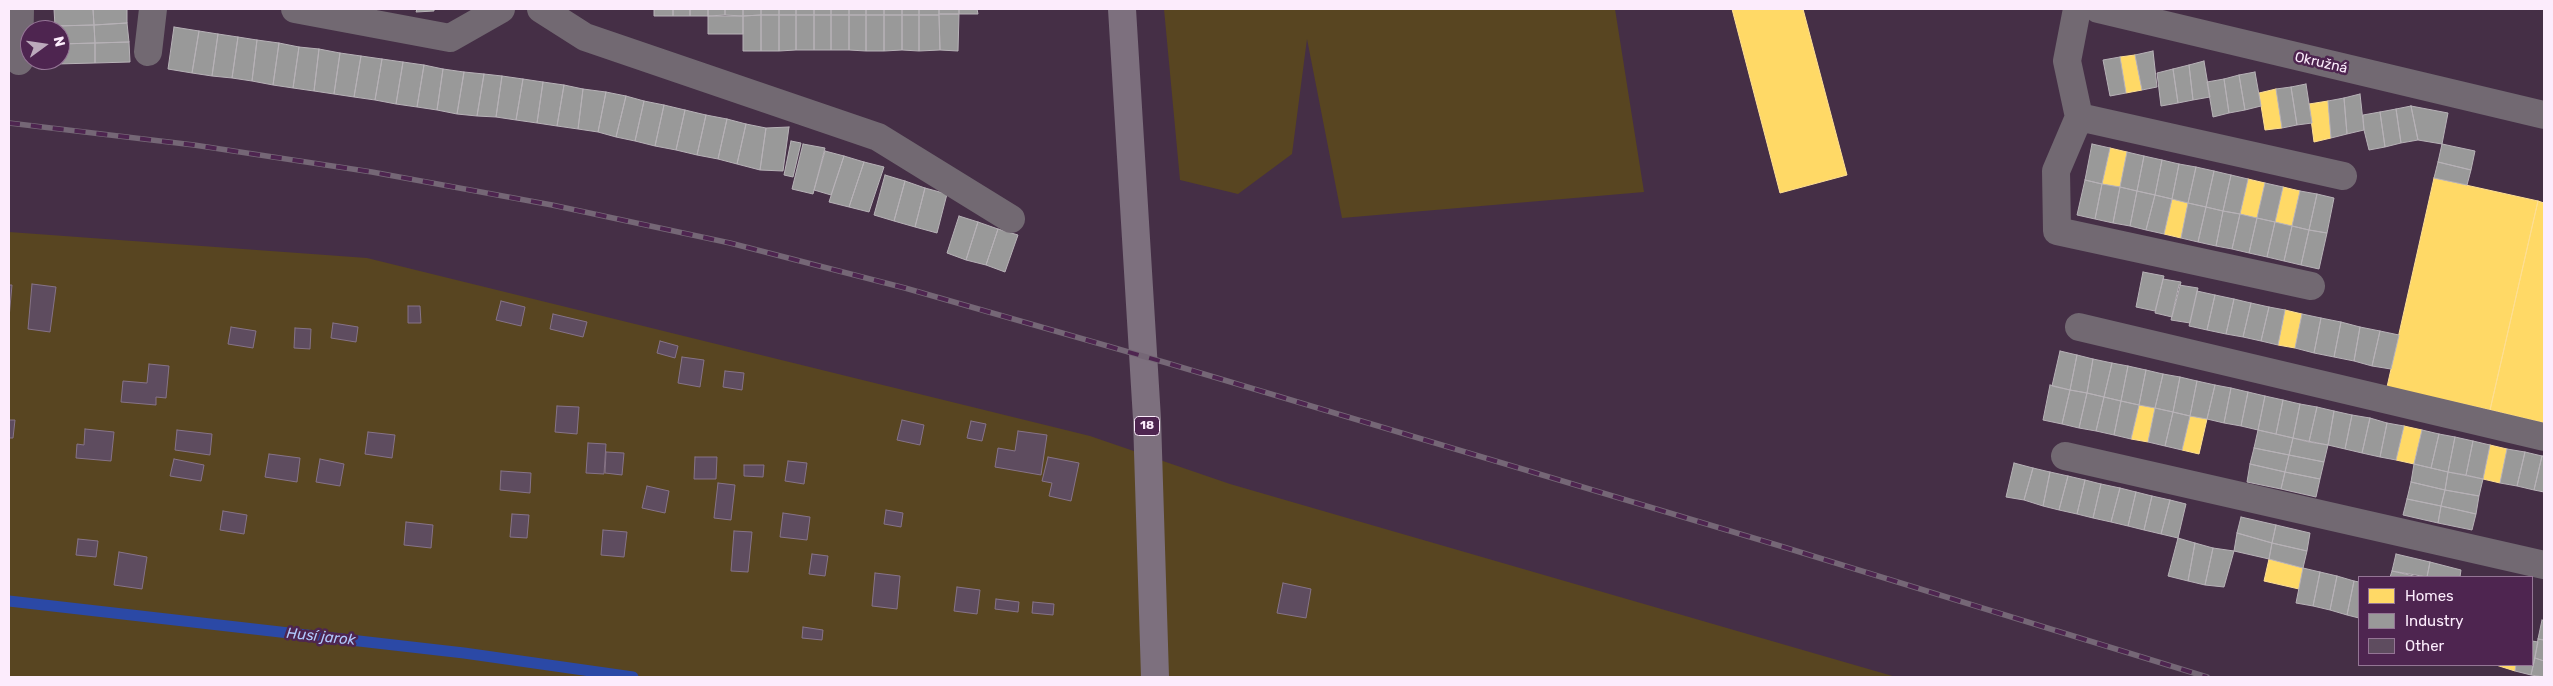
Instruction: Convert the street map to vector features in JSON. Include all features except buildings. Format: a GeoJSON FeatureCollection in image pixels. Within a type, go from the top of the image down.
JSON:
{"type":"FeatureCollection","features":[{"type":"Feature","properties":{"kind":"main road","name":"18"},"geometry":{"type":"LineString","coordinates":[[1122,9],[1147,419],[1155,677]]}},
{"type":"Feature","properties":{"kind":"street"},"geometry":{"type":"LineString","coordinates":[[18,61],[20,9]]}},
{"type":"Feature","properties":{"kind":"street"},"geometry":{"type":"LineString","coordinates":[[148,52],[153,9]]}},
{"type":"Feature","properties":{"kind":"street"},"geometry":{"type":"LineString","coordinates":[[295,9],[450,38],[501,9]]}},
{"type":"Feature","properties":{"kind":"street"},"geometry":{"type":"LineString","coordinates":[[542,9],[584,37],[878,137],[1011,219]]}},
{"type":"Feature","properties":{"kind":"street"},"geometry":{"type":"LineString","coordinates":[[2077,9],[2067,60],[2079,117],[2056,171],[2057,231],[2311,286]]}},
{"type":"Feature","properties":{"kind":"street","name":"Okružná"},"geometry":{"type":"LineString","coordinates":[[2098,9],[2544,114]]}},
{"type":"Feature","properties":{"kind":"street"},"geometry":{"type":"LineString","coordinates":[[2079,117],[2343,176]]}},
{"type":"Feature","properties":{"kind":"street"},"geometry":{"type":"LineString","coordinates":[[2079,327],[2544,437]]}},
{"type":"Feature","properties":{"kind":"street"},"geometry":{"type":"LineString","coordinates":[[2064,456],[2544,565]]}},
{"type":"Feature","properties":{"kind":"shaded area"},"geometry":{"type":"Polygon","coordinates":[[[1164,9],[1615,9],[1644,192],[1342,218],[1307,39],[1292,154],[1238,194],[1180,180],[1164,9]]]}},
{"type":"Feature","properties":{"kind":"shaded area"},"geometry":{"type":"Polygon","coordinates":[[[9,232],[367,258],[1090,436],[1230,484],[1896,677],[9,677],[9,232]]]}},
{"type":"Feature","properties":{"kind":"waterway","name":"Husí jarok"},"geometry":{"type":"LineString","coordinates":[[9,601],[464,653],[633,677]]}},
{"type":"Feature","properties":{"kind":"railway"},"geometry":{"type":"LineString","coordinates":[[9,123],[194,145],[372,172],[552,205],[730,243],[905,288],[1167,363],[1777,545],[2207,677]]}}]}
